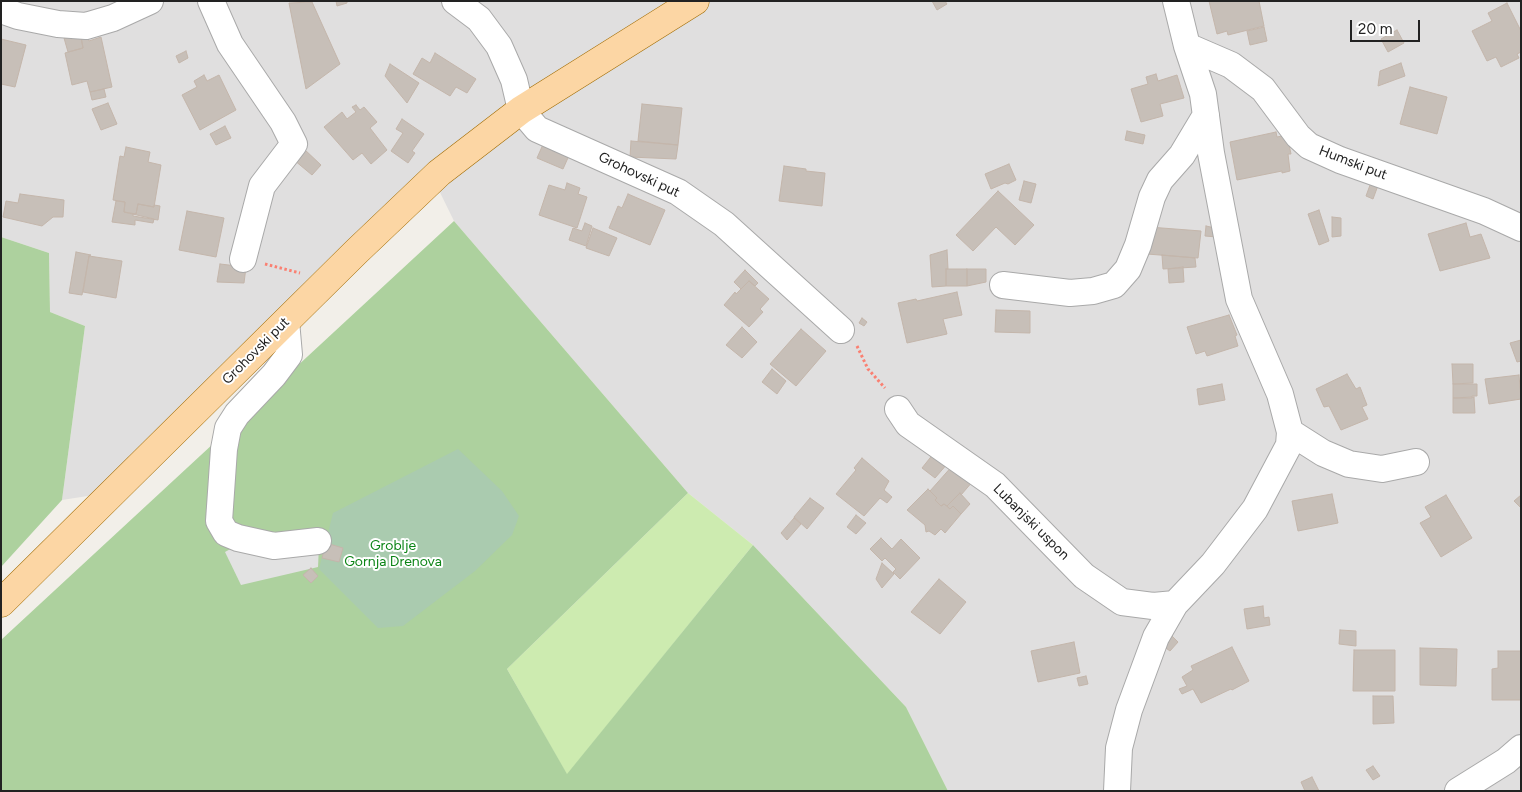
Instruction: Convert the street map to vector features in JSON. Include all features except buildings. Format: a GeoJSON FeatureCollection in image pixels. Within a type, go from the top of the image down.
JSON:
{"type":"FeatureCollection","features":[{"type":"Feature","properties":{"kind":"main road","name":"Grohovski put"},"geometry":{"type":"LineString","coordinates":[[1,603],[286,321],[439,173],[521,110],[695,1]]}},
{"type":"Feature","properties":{"kind":"street"},"geometry":{"type":"LineString","coordinates":[[1,10],[18,16],[58,24],[86,26],[114,18],[150,1]]}},
{"type":"Feature","properties":{"kind":"street"},"geometry":{"type":"LineString","coordinates":[[211,1],[230,44],[283,122],[294,144],[262,186],[243,259]]}},
{"type":"Feature","properties":{"kind":"street"},"geometry":{"type":"LineString","coordinates":[[455,1],[479,19],[499,46],[514,80],[521,110]]}},
{"type":"Feature","properties":{"kind":"street"},"geometry":{"type":"LineString","coordinates":[[1117,791],[1120,748],[1129,710],[1156,637],[1175,604],[1213,564],[1255,509],[1289,445],[1290,432],[1280,394],[1239,299],[1202,94],[1187,46],[1176,1]]}},
{"type":"Feature","properties":{"kind":"street","name":"Humski put"},"geometry":{"type":"LineString","coordinates":[[1187,46],[1231,65],[1263,89],[1298,136],[1309,146],[1340,160],[1484,211],[1521,228]]}},
{"type":"Feature","properties":{"kind":"street","name":"Grohovski put"},"geometry":{"type":"LineString","coordinates":[[521,110],[537,128],[678,192],[724,224],[841,330]]}},
{"type":"Feature","properties":{"kind":"street"},"geometry":{"type":"LineString","coordinates":[[1003,285],[1070,293],[1093,291],[1114,285],[1128,270],[1138,245],[1152,197],[1160,180],[1182,155],[1206,115]]}},
{"type":"Feature","properties":{"kind":"street"},"geometry":{"type":"LineString","coordinates":[[286,321],[289,355],[274,375],[237,414],[228,428],[224,449],[219,521],[226,532],[238,538],[274,546],[318,541]]}},
{"type":"Feature","properties":{"kind":"street","name":"Lubanjski uspon"},"geometry":{"type":"LineString","coordinates":[[898,409],[908,424],[995,485],[1084,576],[1122,602],[1154,606],[1175,604]]}},
{"type":"Feature","properties":{"kind":"street"},"geometry":{"type":"LineString","coordinates":[[1290,432],[1323,452],[1348,464],[1382,469],[1416,462]]}},
{"type":"Feature","properties":{"kind":"street"},"geometry":{"type":"LineString","coordinates":[[1458,791],[1506,761],[1521,748]]}},
{"type":"Feature","properties":{"kind":"path"},"geometry":{"type":"LineString","coordinates":[[243,259],[328,280]]}},
{"type":"Feature","properties":{"kind":"path"},"geometry":{"type":"LineString","coordinates":[[841,330],[859,348],[868,370],[890,395],[898,409]]}},
{"type":"Feature","properties":{"kind":"shaded area"},"geometry":{"type":"Polygon","coordinates":[[[1,1],[1521,1],[1521,791],[948,791],[906,707],[753,545],[688,493],[454,221],[427,166],[94,495],[62,500],[85,326],[50,312],[49,253],[1,237],[1,1]]]}},
{"type":"Feature","properties":{"kind":"shaded area"},"geometry":{"type":"Polygon","coordinates":[[[241,543],[319,546],[318,567],[241,585],[225,552],[241,543]]]}},
{"type":"Feature","properties":{"kind":"green space"},"geometry":{"type":"Polygon","coordinates":[[[454,221],[688,493],[507,669],[567,774],[753,545],[906,707],[948,791],[1,791],[1,640],[454,221]]]}},
{"type":"Feature","properties":{"kind":"green space"},"geometry":{"type":"Polygon","coordinates":[[[1,237],[49,253],[50,312],[85,326],[62,500],[1,567],[1,237]]]}},
{"type":"Feature","properties":{"kind":"green space","name":"Groblje Gornja Drenova"},"geometry":{"type":"Polygon","coordinates":[[[458,449],[502,491],[519,516],[512,535],[475,571],[403,626],[378,628],[319,569],[333,513],[458,449]]]}},
{"type":"Feature","properties":{"kind":"green space"},"geometry":{"type":"Polygon","coordinates":[[[688,493],[753,545],[567,775],[507,669],[688,493]]]}}]}
